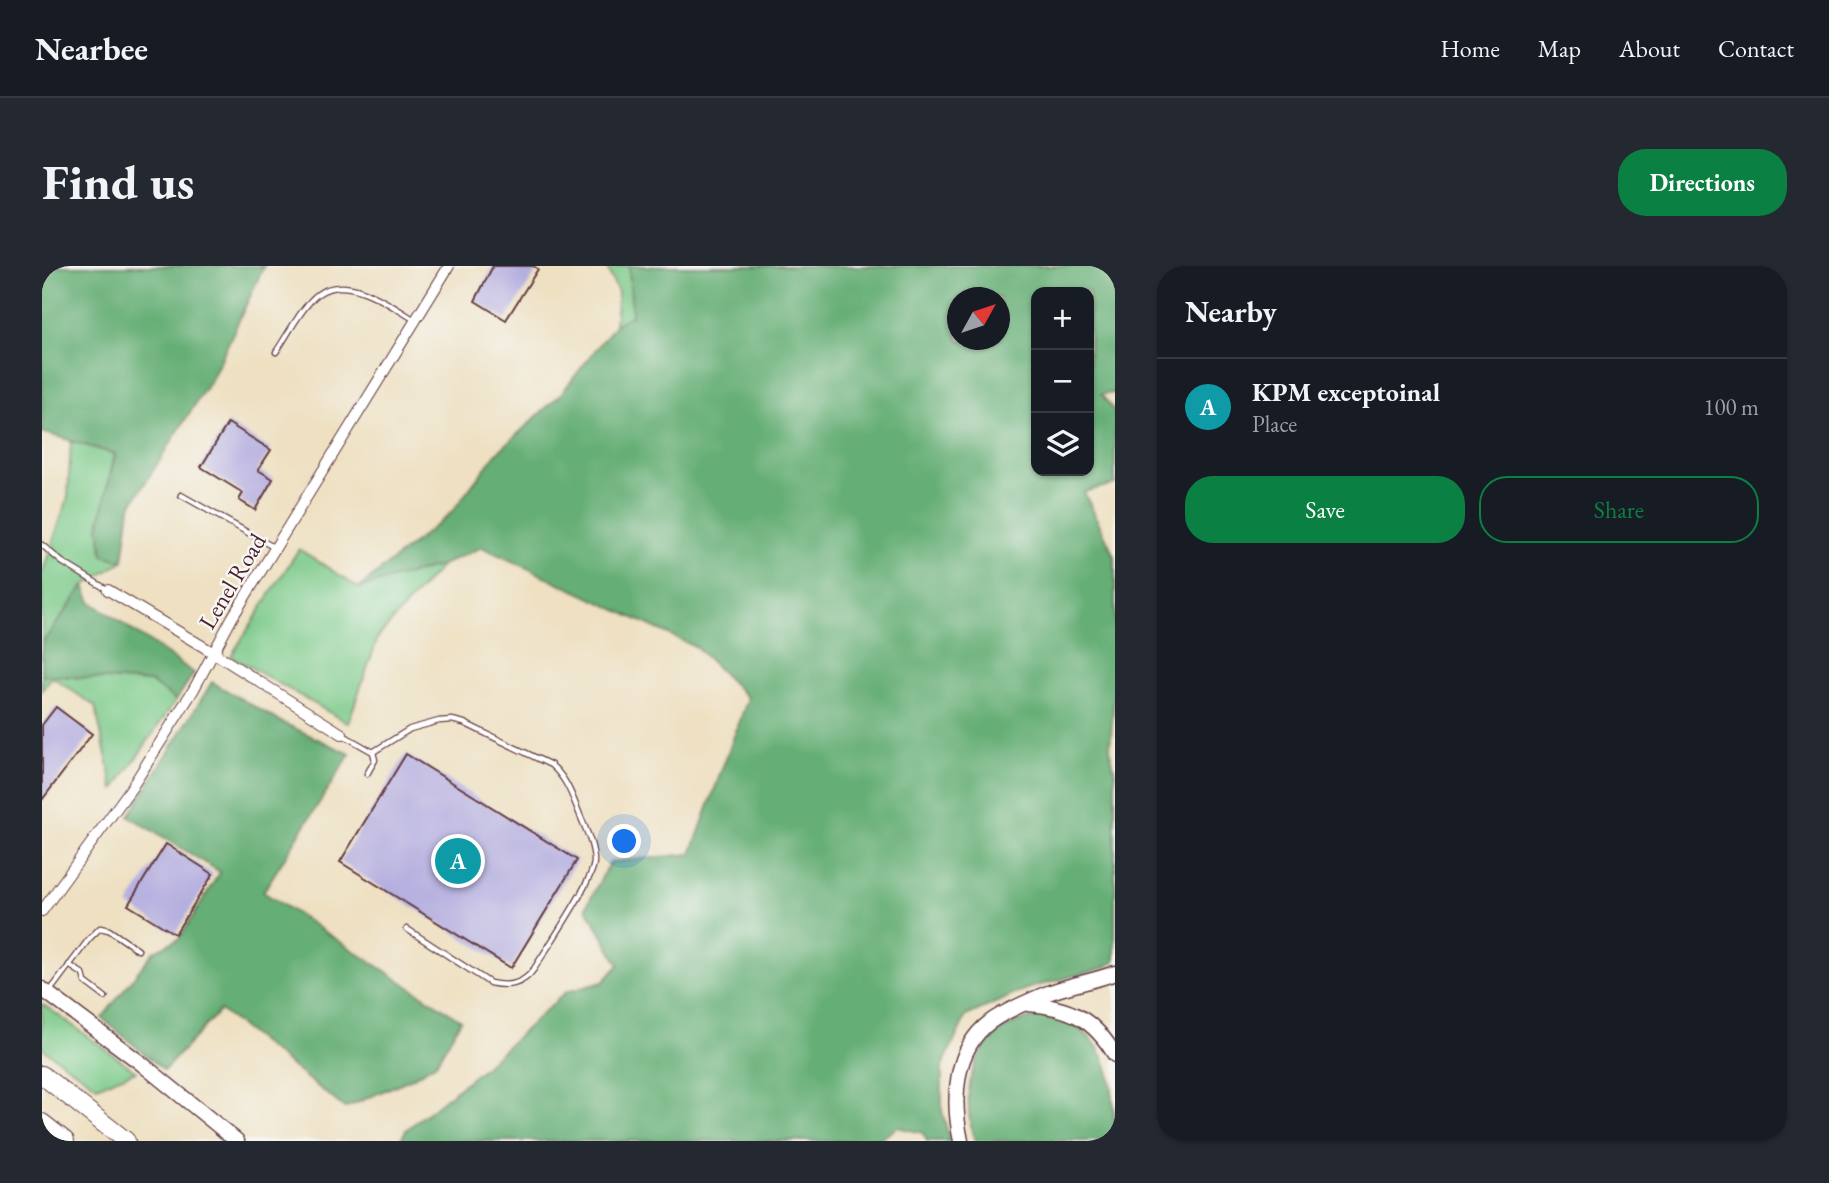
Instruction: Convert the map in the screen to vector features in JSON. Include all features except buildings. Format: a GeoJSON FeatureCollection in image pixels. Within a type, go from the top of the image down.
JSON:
{"type":"FeatureCollection","features":[{"type":"Feature","properties":{"kind":"highway"},"geometry":{"type":"LineString","coordinates":[[42,1075],[126,1141]]}},
{"type":"Feature","properties":{"kind":"highway"},"geometry":{"type":"LineString","coordinates":[[42,1124],[65,1141]]}},
{"type":"Feature","properties":{"kind":"main road"},"geometry":{"type":"LineString","coordinates":[[961,1141],[957,1093],[959,1072],[976,1035],[1006,1012],[1043,995],[1115,973]]}},
{"type":"Feature","properties":{"kind":"main road"},"geometry":{"type":"LineString","coordinates":[[45,992],[142,1064],[237,1141]]}},
{"type":"Feature","properties":{"kind":"main road"},"geometry":{"type":"LineString","coordinates":[[1027,1004],[1054,1007],[1082,1018],[1103,1036],[1115,1055]]}},
{"type":"Feature","properties":{"kind":"street","name":"Lenel Road"},"geometry":{"type":"LineString","coordinates":[[42,911],[132,787],[194,690],[232,618],[449,266]]}},
{"type":"Feature","properties":{"kind":"street"},"geometry":{"type":"LineString","coordinates":[[108,590],[342,734]]}},
{"type":"Feature","properties":{"kind":"lane"},"geometry":{"type":"LineString","coordinates":[[276,352],[311,300],[320,292],[335,288],[367,293],[416,320]]}},
{"type":"Feature","properties":{"kind":"lane"},"geometry":{"type":"LineString","coordinates":[[181,495],[275,548]]}},
{"type":"Feature","properties":{"kind":"lane"},"geometry":{"type":"LineString","coordinates":[[42,545],[62,562],[108,590]]}},
{"type":"Feature","properties":{"kind":"lane"},"geometry":{"type":"LineString","coordinates":[[373,752],[410,729],[424,724],[439,720],[464,723],[551,765],[560,773],[570,789],[593,851],[594,864],[590,877],[534,969],[518,984],[490,983],[407,929]]}},
{"type":"Feature","properties":{"kind":"lane"},"geometry":{"type":"LineString","coordinates":[[342,734],[373,752],[375,760],[367,774]]}},
{"type":"Feature","properties":{"kind":"lane"},"geometry":{"type":"LineString","coordinates":[[45,992],[100,928],[109,930],[138,950]]}},
{"type":"Feature","properties":{"kind":"lane"},"geometry":{"type":"LineString","coordinates":[[69,965],[83,974],[85,982],[105,997]]}},
{"type":"Feature","properties":{"kind":"green space"},"geometry":{"type":"Polygon","coordinates":[[[42,266],[264,266],[213,376],[130,507],[123,561],[103,555],[99,527],[115,454],[42,432],[42,266]]]}},
{"type":"Feature","properties":{"kind":"green space"},"geometry":{"type":"Polygon","coordinates":[[[606,266],[629,266],[633,315],[615,325],[618,292],[606,266]]]}},
{"type":"Feature","properties":{"kind":"green space"},"geometry":{"type":"Polygon","coordinates":[[[629,266],[1115,266],[1115,393],[1101,394],[1115,412],[1115,484],[1084,492],[1115,557],[1115,687],[1110,748],[1115,774],[1115,962],[1103,968],[1026,989],[966,1016],[942,1067],[942,1111],[950,1141],[927,1141],[923,1133],[897,1127],[878,1141],[400,1141],[406,1130],[482,1069],[566,992],[603,982],[619,965],[586,907],[610,862],[691,854],[748,698],[696,647],[482,547],[442,565],[359,588],[452,512],[495,455],[560,395],[615,325],[632,315],[629,266]]]}},
{"type":"Feature","properties":{"kind":"green space"},"geometry":{"type":"Polygon","coordinates":[[[71,441],[115,454],[99,527],[103,555],[123,561],[84,586],[42,643],[42,574],[68,497],[71,441]]]}},
{"type":"Feature","properties":{"kind":"green space"},"geometry":{"type":"Polygon","coordinates":[[[299,549],[359,588],[442,565],[378,637],[348,723],[231,656],[299,549]]]}},
{"type":"Feature","properties":{"kind":"green space"},"geometry":{"type":"Polygon","coordinates":[[[84,586],[91,602],[194,673],[176,700],[151,682],[42,675],[42,643],[84,586]]]}},
{"type":"Feature","properties":{"kind":"green space"},"geometry":{"type":"Polygon","coordinates":[[[42,675],[151,682],[176,700],[114,790],[95,706],[52,677],[42,690],[42,675]]]}},
{"type":"Feature","properties":{"kind":"green space"},"geometry":{"type":"Polygon","coordinates":[[[212,682],[283,723],[350,754],[263,892],[461,1020],[436,1063],[412,1078],[345,1108],[220,1010],[164,1070],[102,1018],[154,951],[179,939],[220,872],[129,816],[212,682]]]}},
{"type":"Feature","properties":{"kind":"green space"},"geometry":{"type":"Polygon","coordinates":[[[42,1004],[136,1071],[97,1086],[42,1048],[42,1004]]]}},
{"type":"Feature","properties":{"kind":"green space"},"geometry":{"type":"Polygon","coordinates":[[[1037,1017],[1069,1023],[1084,1032],[1095,1044],[1109,1073],[1114,1107],[1114,1141],[975,1141],[968,1101],[976,1062],[985,1046],[999,1033],[1016,1023],[1037,1017]]]}},
{"type":"Feature","properties":{"kind":"place","name":"KPM exceptoinal"},"geometry":{"type":"Point","coordinates":[458,861]}}]}
